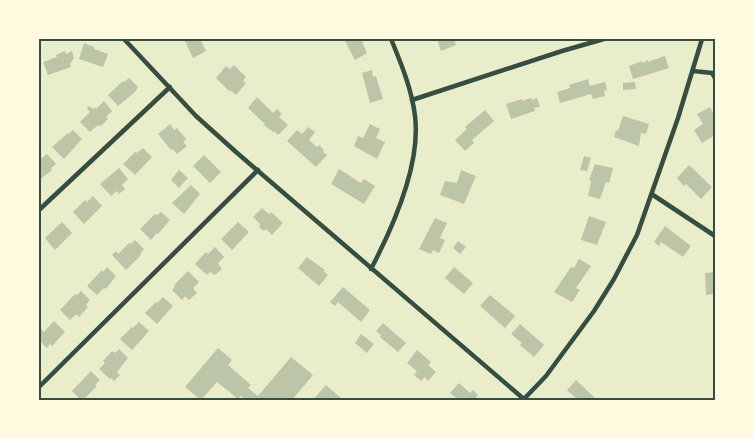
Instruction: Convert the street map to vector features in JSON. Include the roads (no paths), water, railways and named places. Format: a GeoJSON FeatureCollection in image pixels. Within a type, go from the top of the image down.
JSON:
{"type":"FeatureCollection","features":[{"type":"Feature","properties":{"kind":"street"},"geometry":{"type":"LineString","coordinates":[[124,39],[196,116],[524,400],[546,376],[572,341],[614,280],[638,236],[653,195],[701,41]]}},
{"type":"Feature","properties":{"kind":"street"},"geometry":{"type":"LineString","coordinates":[[371,269],[394,221],[409,178],[415,127],[412,100],[391,39]]}},
{"type":"Feature","properties":{"kind":"street"},"geometry":{"type":"LineString","coordinates":[[412,100],[604,39]]}},
{"type":"Feature","properties":{"kind":"street"},"geometry":{"type":"LineString","coordinates":[[693,71],[712,73],[715,78]]}},
{"type":"Feature","properties":{"kind":"street"},"geometry":{"type":"LineString","coordinates":[[39,210],[170,87]]}},
{"type":"Feature","properties":{"kind":"street"},"geometry":{"type":"LineString","coordinates":[[39,387],[258,170]]}},
{"type":"Feature","properties":{"kind":"street"},"geometry":{"type":"LineString","coordinates":[[653,195],[715,236]]}}]}
